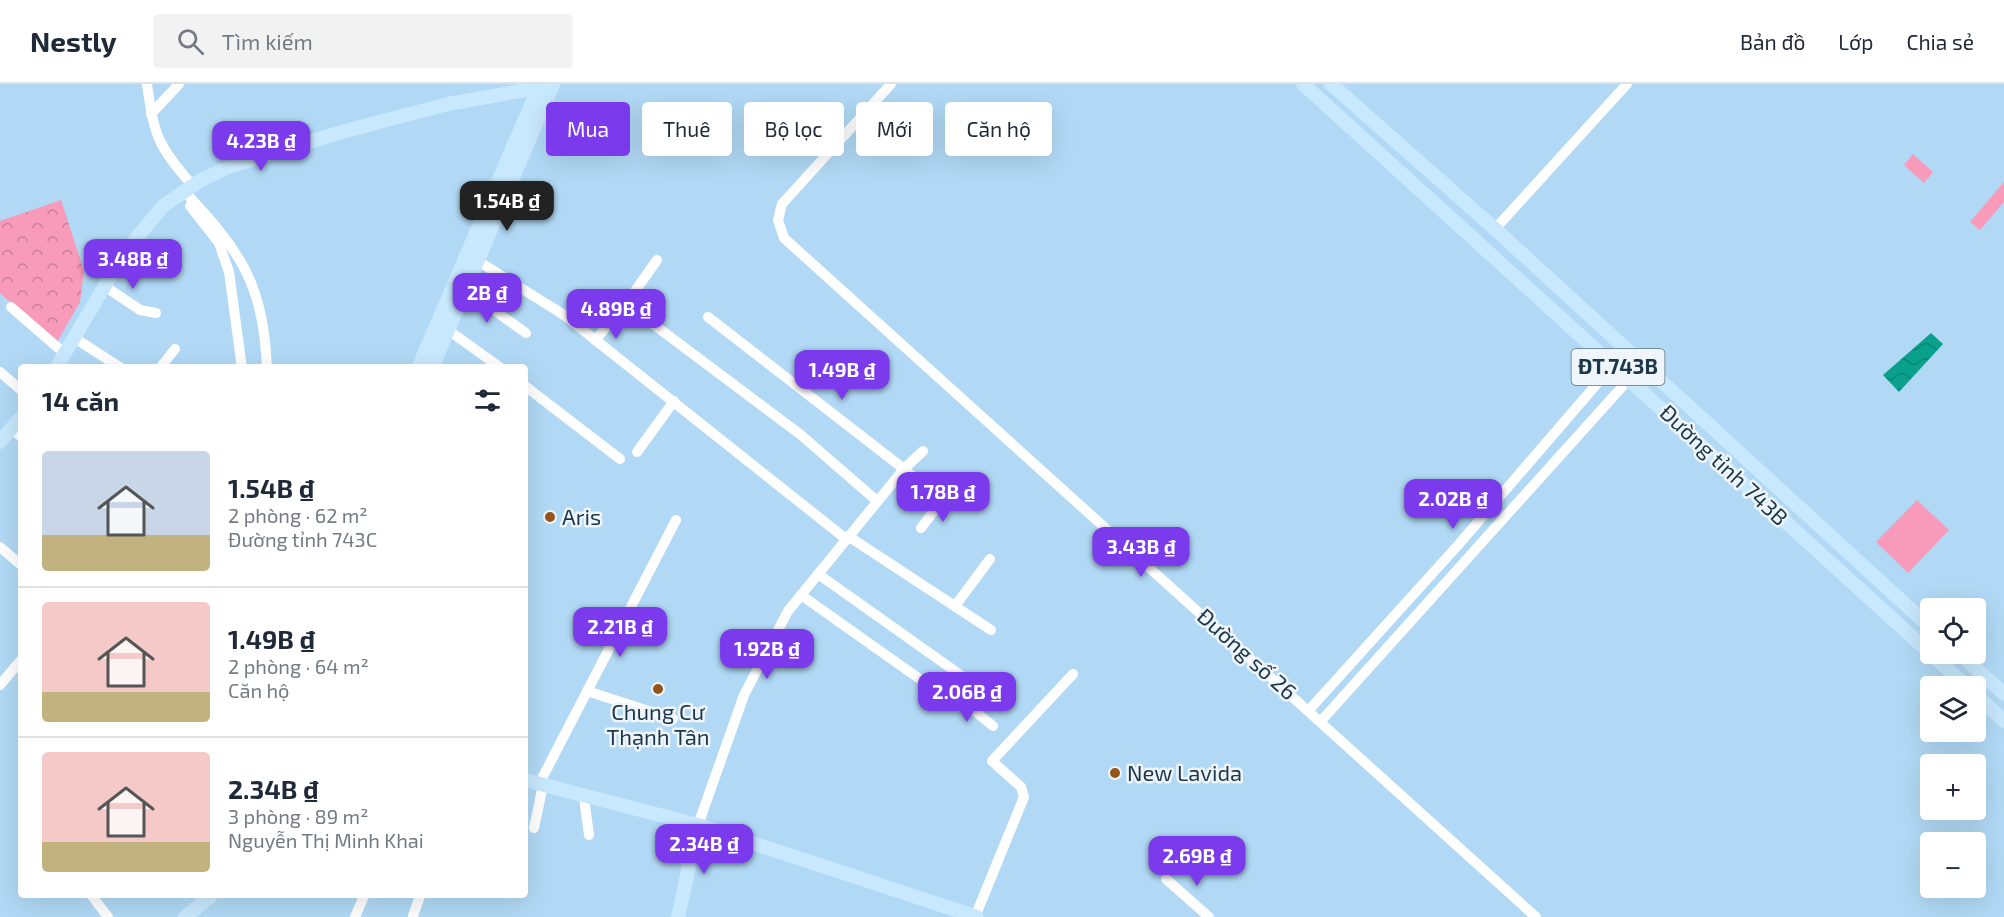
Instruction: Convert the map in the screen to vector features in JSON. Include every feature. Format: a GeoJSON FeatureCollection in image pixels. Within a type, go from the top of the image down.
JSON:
{"type":"FeatureCollection","features":[{"type":"Feature","properties":{"kind":"main road"},"geometry":{"type":"LineString","coordinates":[[58,364],[104,285],[149,222],[185,190],[231,166],[345,131],[448,104],[553,84]]}},
{"type":"Feature","properties":{"kind":"main road"},"geometry":{"type":"LineString","coordinates":[[434,364],[553,84]]}},
{"type":"Feature","properties":{"kind":"main road","name":"Đường tỉnh 743B"},"geometry":{"type":"LineString","coordinates":[[1303,84],[1630,378],[1920,644]]}},
{"type":"Feature","properties":{"kind":"main road","name":"Đường tỉnh 743B"},"geometry":{"type":"LineString","coordinates":[[1331,84],[1495,229],[1920,618]]}},
{"type":"Feature","properties":{"kind":"main road"},"geometry":{"type":"LineString","coordinates":[[420,364],[540,86]]}},
{"type":"Feature","properties":{"kind":"main road"},"geometry":{"type":"LineString","coordinates":[[1360,135],[1373,121]]}},
{"type":"Feature","properties":{"kind":"main road"},"geometry":{"type":"LineString","coordinates":[[0,441],[18,427]]}},
{"type":"Feature","properties":{"kind":"main road"},"geometry":{"type":"LineString","coordinates":[[1917,641],[1920,638]]}},
{"type":"Feature","properties":{"kind":"main road","name":"Đường tỉnh 743B"},"geometry":{"type":"LineString","coordinates":[[1942,664],[1955,676]]}},
{"type":"Feature","properties":{"kind":"main road"},"geometry":{"type":"LineString","coordinates":[[1971,664],[2004,694]]}},
{"type":"Feature","properties":{"kind":"main road"},"geometry":{"type":"LineString","coordinates":[[1986,704],[2004,721]]}},
{"type":"Feature","properties":{"kind":"main road"},"geometry":{"type":"LineString","coordinates":[[536,783],[584,798],[698,825],[976,917]]}},
{"type":"Feature","properties":{"kind":"main road"},"geometry":{"type":"LineString","coordinates":[[678,917],[698,825]]}},
{"type":"Feature","properties":{"kind":"main road"},"geometry":{"type":"LineString","coordinates":[[186,916],[204,898]]}},
{"type":"Feature","properties":{"kind":"street"},"geometry":{"type":"LineString","coordinates":[[147,84],[151,114],[165,153],[185,190],[219,243],[229,272],[241,364]]}},
{"type":"Feature","properties":{"kind":"street"},"geometry":{"type":"LineString","coordinates":[[151,114],[179,84]]}},
{"type":"Feature","properties":{"kind":"street","name":"Đường số 26"},"geometry":{"type":"LineString","coordinates":[[891,84],[782,204],[778,220],[784,238],[1536,917]]}},
{"type":"Feature","properties":{"kind":"street"},"geometry":{"type":"LineString","coordinates":[[1495,229],[1627,84]]}},
{"type":"Feature","properties":{"kind":"street"},"geometry":{"type":"LineString","coordinates":[[185,190],[232,246],[248,272],[261,315],[267,364]]}},
{"type":"Feature","properties":{"kind":"street"},"geometry":{"type":"LineString","coordinates":[[595,339],[623,309],[657,260]]}},
{"type":"Feature","properties":{"kind":"street"},"geometry":{"type":"LineString","coordinates":[[478,261],[564,315],[847,538],[991,630]]}},
{"type":"Feature","properties":{"kind":"street"},"geometry":{"type":"LineString","coordinates":[[104,285],[140,310],[156,313]]}},
{"type":"Feature","properties":{"kind":"street"},"geometry":{"type":"LineString","coordinates":[[466,290],[526,333]]}},
{"type":"Feature","properties":{"kind":"street"},"geometry":{"type":"LineString","coordinates":[[11,308],[64,353]]}},
{"type":"Feature","properties":{"kind":"street"},"geometry":{"type":"LineString","coordinates":[[641,315],[755,403],[801,435],[877,501]]}},
{"type":"Feature","properties":{"kind":"street"},"geometry":{"type":"LineString","coordinates":[[708,317],[942,500],[921,528]]}},
{"type":"Feature","properties":{"kind":"street"},"geometry":{"type":"LineString","coordinates":[[448,330],[495,364]]}},
{"type":"Feature","properties":{"kind":"street"},"geometry":{"type":"LineString","coordinates":[[73,337],[115,364]]}},
{"type":"Feature","properties":{"kind":"street"},"geometry":{"type":"LineString","coordinates":[[162,364],[175,349]]}},
{"type":"Feature","properties":{"kind":"street"},"geometry":{"type":"LineString","coordinates":[[1309,710],[1459,544],[1614,364]]}},
{"type":"Feature","properties":{"kind":"street"},"geometry":{"type":"LineString","coordinates":[[0,372],[18,387]]}},
{"type":"Feature","properties":{"kind":"street"},"geometry":{"type":"LineString","coordinates":[[1321,721],[1630,378]]}},
{"type":"Feature","properties":{"kind":"street"},"geometry":{"type":"LineString","coordinates":[[528,388],[620,459]]}},
{"type":"Feature","properties":{"kind":"street"},"geometry":{"type":"LineString","coordinates":[[637,452],[674,401]]}},
{"type":"Feature","properties":{"kind":"street"},"geometry":{"type":"LineString","coordinates":[[698,825],[744,695],[788,610],[877,501],[922,451]]}},
{"type":"Feature","properties":{"kind":"street"},"geometry":{"type":"LineString","coordinates":[[534,828],[536,783],[676,520]]}},
{"type":"Feature","properties":{"kind":"street"},"geometry":{"type":"LineString","coordinates":[[1459,544],[1472,554]]}},
{"type":"Feature","properties":{"kind":"street"},"geometry":{"type":"LineString","coordinates":[[0,547],[18,562]]}},
{"type":"Feature","properties":{"kind":"street"},"geometry":{"type":"LineString","coordinates":[[955,606],[990,559]]}},
{"type":"Feature","properties":{"kind":"street"},"geometry":{"type":"LineString","coordinates":[[801,595],[948,699],[960,699],[981,682],[818,574]]}},
{"type":"Feature","properties":{"kind":"street"},"geometry":{"type":"LineString","coordinates":[[0,685],[18,664]]}},
{"type":"Feature","properties":{"kind":"street"},"geometry":{"type":"LineString","coordinates":[[976,917],[1024,797],[1021,787],[992,761],[1073,674]]}},
{"type":"Feature","properties":{"kind":"street"},"geometry":{"type":"LineString","coordinates":[[587,691],[673,719]]}},
{"type":"Feature","properties":{"kind":"street"},"geometry":{"type":"LineString","coordinates":[[960,699],[993,726]]}},
{"type":"Feature","properties":{"kind":"street"},"geometry":{"type":"LineString","coordinates":[[584,798],[589,835]]}},
{"type":"Feature","properties":{"kind":"street"},"geometry":{"type":"LineString","coordinates":[[1166,879],[1209,917]]}},
{"type":"Feature","properties":{"kind":"street"},"geometry":{"type":"LineString","coordinates":[[94,898],[108,917]]}},
{"type":"Feature","properties":{"kind":"street"},"geometry":{"type":"LineString","coordinates":[[355,917],[363,898]]}},
{"type":"Feature","properties":{"kind":"street"},"geometry":{"type":"LineString","coordinates":[[413,916],[419,898]]}},
{"type":"Feature","properties":{"kind":"green space"},"geometry":{"type":"Polygon","coordinates":[[[1913,154],[1933,172],[1924,183],[1904,165],[1913,154]]]}},
{"type":"Feature","properties":{"kind":"green space"},"geometry":{"type":"Polygon","coordinates":[[[2004,182],[2004,202],[1980,230],[1970,222],[2004,182]]]}},
{"type":"Feature","properties":{"kind":"green space"},"geometry":{"type":"Polygon","coordinates":[[[61,200],[84,271],[80,302],[56,344],[0,293],[0,221],[61,200]]]}},
{"type":"Feature","properties":{"kind":"green space"},"geometry":{"type":"Polygon","coordinates":[[[1917,500],[1949,530],[1908,573],[1876,542],[1917,500]]]}},
{"type":"Feature","properties":{"kind":"water"},"geometry":{"type":"Polygon","coordinates":[[[1931,333],[1943,344],[1899,392],[1883,375],[1931,333]]]}},
{"type":"Feature","properties":{"kind":"place","name":"Aris"},"geometry":{"type":"Point","coordinates":[550,517]}},
{"type":"Feature","properties":{"kind":"place","name":"Chung Cư Thạnh Tân"},"geometry":{"type":"Point","coordinates":[658,689]}},
{"type":"Feature","properties":{"kind":"place","name":"New Lavida"},"geometry":{"type":"Point","coordinates":[1115,773]}}]}
